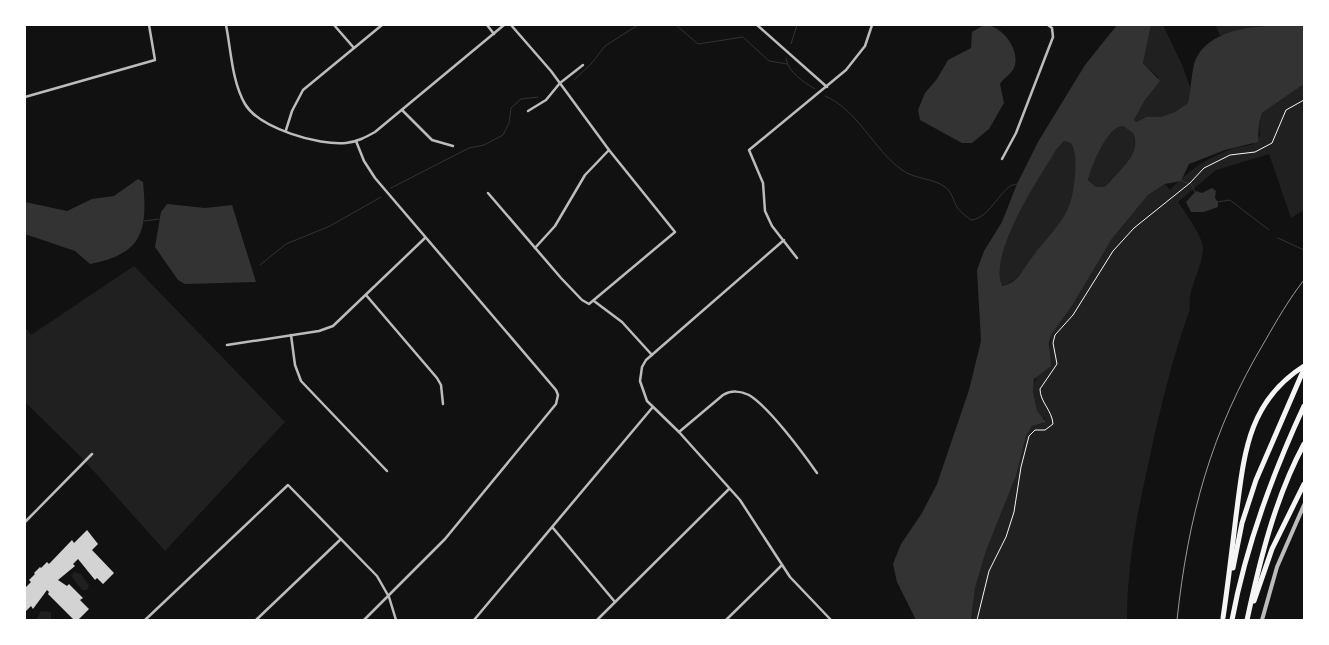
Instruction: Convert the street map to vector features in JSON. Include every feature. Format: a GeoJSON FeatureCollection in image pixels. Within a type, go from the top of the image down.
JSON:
{"type":"FeatureCollection","features":[{"type":"Feature","properties":{"kind":"highway"},"geometry":{"type":"LineString","coordinates":[[1223,619],[1248,440],[1262,408],[1287,379],[1304,368]]}},
{"type":"Feature","properties":{"kind":"highway"},"geometry":{"type":"LineString","coordinates":[[1223,619],[1242,523],[1251,493],[1304,368]]}},
{"type":"Feature","properties":{"kind":"highway"},"geometry":{"type":"LineString","coordinates":[[1232,620],[1238,588],[1258,520],[1274,473],[1304,406]]}},
{"type":"Feature","properties":{"kind":"highway"},"geometry":{"type":"LineString","coordinates":[[1247,620],[1255,580],[1279,502],[1304,444]]}},
{"type":"Feature","properties":{"kind":"highway"},"geometry":{"type":"LineString","coordinates":[[1247,620],[1272,549],[1304,484]]}},
{"type":"Feature","properties":{"kind":"street"},"geometry":{"type":"LineString","coordinates":[[25,97],[156,60],[149,25]]}},
{"type":"Feature","properties":{"kind":"street"},"geometry":{"type":"LineString","coordinates":[[226,25],[236,78],[245,104],[261,120],[312,140],[329,143],[356,141],[375,132],[504,25]]}},
{"type":"Feature","properties":{"kind":"street"},"geometry":{"type":"LineString","coordinates":[[334,25],[355,48]]}},
{"type":"Feature","properties":{"kind":"street"},"geometry":{"type":"LineString","coordinates":[[286,130],[292,111],[303,90],[382,25]]}},
{"type":"Feature","properties":{"kind":"street"},"geometry":{"type":"LineString","coordinates":[[487,25],[494,34]]}},
{"type":"Feature","properties":{"kind":"street"},"geometry":{"type":"LineString","coordinates":[[488,192],[582,300],[590,304],[675,232],[609,150],[560,83],[511,25]]}},
{"type":"Feature","properties":{"kind":"street"},"geometry":{"type":"LineString","coordinates":[[757,25],[828,87]]}},
{"type":"Feature","properties":{"kind":"street"},"geometry":{"type":"LineString","coordinates":[[797,258],[772,226],[764,211],[763,183],[749,150],[816,94],[828,87],[846,70],[865,46],[872,25]]}},
{"type":"Feature","properties":{"kind":"street"},"geometry":{"type":"LineString","coordinates":[[1002,159],[1016,133],[1053,37],[1052,28],[1048,25]]}},
{"type":"Feature","properties":{"kind":"street"},"geometry":{"type":"LineString","coordinates":[[528,110],[546,100],[560,83],[583,65]]}},
{"type":"Feature","properties":{"kind":"street"},"geometry":{"type":"LineString","coordinates":[[402,110],[432,140],[453,146]]}},
{"type":"Feature","properties":{"kind":"street"},"geometry":{"type":"LineString","coordinates":[[356,141],[369,171],[556,390],[558,400],[446,539],[364,620]]}},
{"type":"Feature","properties":{"kind":"street"},"geometry":{"type":"LineString","coordinates":[[535,248],[555,226],[585,175],[609,150]]}},
{"type":"Feature","properties":{"kind":"street"},"geometry":{"type":"LineString","coordinates":[[227,345],[333,326],[425,238]]}},
{"type":"Feature","properties":{"kind":"street"},"geometry":{"type":"LineString","coordinates":[[784,240],[652,355],[642,367],[640,380],[644,396],[652,408],[679,432],[730,488],[749,512],[782,565],[800,589],[832,620]]}},
{"type":"Feature","properties":{"kind":"street"},"geometry":{"type":"LineString","coordinates":[[366,295],[437,378],[441,385],[443,404]]}},
{"type":"Feature","properties":{"kind":"street"},"geometry":{"type":"LineString","coordinates":[[594,301],[622,322],[652,355]]}},
{"type":"Feature","properties":{"kind":"street"},"geometry":{"type":"LineString","coordinates":[[291,335],[295,365],[300,381],[387,471]]}},
{"type":"Feature","properties":{"kind":"street"},"geometry":{"type":"LineString","coordinates":[[679,432],[723,395],[732,392],[744,393],[756,400],[785,431],[817,473]]}},
{"type":"Feature","properties":{"kind":"street"},"geometry":{"type":"LineString","coordinates":[[474,620],[652,408]]}},
{"type":"Feature","properties":{"kind":"street"},"geometry":{"type":"LineString","coordinates":[[25,522],[92,454]]}},
{"type":"Feature","properties":{"kind":"street"},"geometry":{"type":"LineString","coordinates":[[145,620],[288,485],[377,576],[389,597],[396,620]]}},
{"type":"Feature","properties":{"kind":"street"},"geometry":{"type":"LineString","coordinates":[[597,620],[730,488]]}},
{"type":"Feature","properties":{"kind":"street"},"geometry":{"type":"LineString","coordinates":[[1262,620],[1277,567],[1304,504]]}},
{"type":"Feature","properties":{"kind":"street"},"geometry":{"type":"LineString","coordinates":[[553,528],[615,602]]}},
{"type":"Feature","properties":{"kind":"street"},"geometry":{"type":"LineString","coordinates":[[256,620],[341,539]]}},
{"type":"Feature","properties":{"kind":"street"},"geometry":{"type":"LineString","coordinates":[[726,620],[782,565]]}},
{"type":"Feature","properties":{"kind":"path"},"geometry":{"type":"LineString","coordinates":[[977,620],[979,605],[989,570],[1006,537],[1016,505],[1029,436],[1035,430],[1050,427],[1053,424],[1051,412],[1041,398],[1040,388],[1057,364],[1053,343],[1055,335],[1073,315],[1113,251],[1134,228],[1212,163],[1230,155],[1258,151],[1272,143],[1286,110],[1304,100]]}},
{"type":"Feature","properties":{"kind":"shaded area"},"geometry":{"type":"Polygon","coordinates":[[[984,25],[997,29],[1007,38],[1014,51],[1015,65],[1000,84],[1004,103],[989,129],[972,143],[962,143],[920,120],[918,110],[925,93],[937,79],[948,60],[971,48],[972,32],[984,25]]]}},
{"type":"Feature","properties":{"kind":"shaded area"},"geometry":{"type":"Polygon","coordinates":[[[1117,25],[1151,25],[1143,63],[1160,81],[1145,100],[1134,120],[1136,122],[1146,117],[1161,117],[1175,112],[1188,103],[1194,64],[1201,51],[1212,41],[1225,34],[1257,27],[1304,25],[1304,84],[1262,113],[1259,123],[1258,142],[1225,150],[1189,164],[1181,181],[1165,184],[1148,195],[1111,240],[1073,304],[1051,335],[1049,343],[1051,366],[1034,379],[1033,392],[1037,411],[1046,422],[1032,426],[1026,436],[1016,476],[986,551],[975,588],[971,620],[916,620],[897,582],[893,564],[901,544],[922,513],[937,484],[969,390],[981,341],[977,270],[984,251],[1002,222],[1017,184],[1038,142],[1085,65],[1117,25]],[[1123,126],[1111,133],[1092,166],[1088,180],[1096,187],[1104,187],[1109,183],[1133,154],[1135,140],[1133,133],[1123,126]],[[1064,141],[1056,150],[1028,197],[1008,236],[1002,255],[1000,272],[1002,286],[1012,283],[1018,277],[1054,231],[1066,212],[1073,189],[1075,162],[1071,143],[1064,141]]]}},
{"type":"Feature","properties":{"kind":"shaded area"},"geometry":{"type":"Polygon","coordinates":[[[1151,25],[1163,25],[1183,67],[1191,90],[1188,103],[1175,112],[1161,117],[1146,117],[1135,122],[1134,120],[1158,77],[1143,63],[1151,25]]]}},
{"type":"Feature","properties":{"kind":"shaded area"},"geometry":{"type":"Polygon","coordinates":[[[1216,25],[1264,25],[1220,36],[1216,25]]]}},
{"type":"Feature","properties":{"kind":"shaded area"},"geometry":{"type":"Polygon","coordinates":[[[1304,84],[1304,210],[1291,218],[1269,154],[1216,170],[1178,202],[1197,232],[1203,249],[1191,294],[1190,309],[1162,403],[1140,500],[1131,560],[1127,620],[971,620],[975,588],[986,551],[1016,476],[1026,436],[1032,426],[1044,423],[1045,418],[1039,416],[1035,404],[1033,392],[1035,380],[1043,371],[1050,349],[1051,335],[1078,295],[1095,264],[1111,240],[1148,195],[1165,184],[1170,190],[1188,173],[1207,160],[1228,150],[1252,145],[1260,135],[1259,123],[1262,113],[1304,84]]]}},
{"type":"Feature","properties":{"kind":"shaded area"},"geometry":{"type":"Polygon","coordinates":[[[1123,126],[1133,133],[1135,141],[1132,154],[1109,183],[1104,187],[1096,187],[1088,180],[1092,166],[1103,143],[1113,130],[1123,126]]]}},
{"type":"Feature","properties":{"kind":"shaded area"},"geometry":{"type":"Polygon","coordinates":[[[1064,141],[1071,143],[1077,168],[1076,181],[1069,206],[1049,239],[1030,259],[1018,277],[1001,286],[999,272],[1008,236],[1038,179],[1056,150],[1064,141]]]}},
{"type":"Feature","properties":{"kind":"shaded area"},"geometry":{"type":"Polygon","coordinates":[[[138,179],[143,182],[144,214],[142,227],[138,238],[131,247],[121,254],[90,264],[75,251],[25,234],[25,202],[67,211],[92,199],[114,196],[138,179]]]}},
{"type":"Feature","properties":{"kind":"shaded area"},"geometry":{"type":"Polygon","coordinates":[[[1212,188],[1216,191],[1215,198],[1218,202],[1218,207],[1204,212],[1191,212],[1186,202],[1196,191],[1202,193],[1212,188]]]}},
{"type":"Feature","properties":{"kind":"shaded area"},"geometry":{"type":"Polygon","coordinates":[[[167,204],[205,208],[232,205],[256,282],[185,284],[178,280],[155,247],[161,212],[167,204]]]}},
{"type":"Feature","properties":{"kind":"shaded area"},"geometry":{"type":"Polygon","coordinates":[[[134,266],[285,422],[165,551],[82,458],[25,402],[25,327],[31,335],[134,266]]]}},
{"type":"Feature","properties":{"kind":"shaded area"},"geometry":{"type":"Polygon","coordinates":[[[74,572],[81,574],[89,586],[87,590],[82,590],[71,576],[74,572]]]}},
{"type":"Feature","properties":{"kind":"shaded area"},"geometry":{"type":"Polygon","coordinates":[[[41,611],[51,612],[51,620],[36,620],[41,611]]]}},
{"type":"Feature","properties":{"kind":"building"},"geometry":{"type":"Polygon","coordinates":[[[87,530],[98,544],[92,550],[114,573],[103,584],[97,578],[95,580],[78,559],[73,564],[75,566],[58,580],[67,586],[69,584],[83,598],[80,600],[89,609],[78,620],[74,620],[48,594],[47,590],[33,609],[31,606],[25,612],[25,588],[31,582],[29,580],[34,573],[47,562],[49,564],[72,540],[74,543],[87,530]]]}},
{"type":"Feature","properties":{"kind":"waterway"},"geometry":{"type":"LineString","coordinates":[[574,80],[591,64],[605,46],[638,25]]}},
{"type":"Feature","properties":{"kind":"waterway"},"geometry":{"type":"LineString","coordinates":[[676,25],[698,44],[743,37],[769,61],[787,64]]}},
{"type":"Feature","properties":{"kind":"waterway"},"geometry":{"type":"LineString","coordinates":[[791,44],[797,25]]}},
{"type":"Feature","properties":{"kind":"waterway"},"geometry":{"type":"LineString","coordinates":[[786,58],[793,73],[815,89]]}},
{"type":"Feature","properties":{"kind":"waterway"},"geometry":{"type":"LineString","coordinates":[[825,96],[837,102],[847,111],[882,152],[902,170],[945,187],[951,194],[958,209],[971,220],[985,214],[1006,189],[1011,185],[1017,184]]}},
{"type":"Feature","properties":{"kind":"waterway"},"geometry":{"type":"LineString","coordinates":[[391,188],[469,148],[484,145],[503,135],[509,123],[511,108],[521,99],[538,97]]}},
{"type":"Feature","properties":{"kind":"waterway"},"geometry":{"type":"LineString","coordinates":[[1181,181],[1191,184],[1195,192]]}},
{"type":"Feature","properties":{"kind":"waterway"},"geometry":{"type":"LineString","coordinates":[[260,265],[286,244],[330,226],[381,197]]}},
{"type":"Feature","properties":{"kind":"waterway"},"geometry":{"type":"LineString","coordinates":[[1217,202],[1230,200],[1269,230]]}},
{"type":"Feature","properties":{"kind":"waterway"},"geometry":{"type":"LineString","coordinates":[[144,221],[159,219]]}},
{"type":"Feature","properties":{"kind":"waterway"},"geometry":{"type":"LineString","coordinates":[[1278,238],[1304,250]]}},
{"type":"Feature","properties":{"kind":"railway"},"geometry":{"type":"LineString","coordinates":[[1177,620],[1195,510],[1216,442],[1246,375],[1283,310],[1304,280]]}}]}
